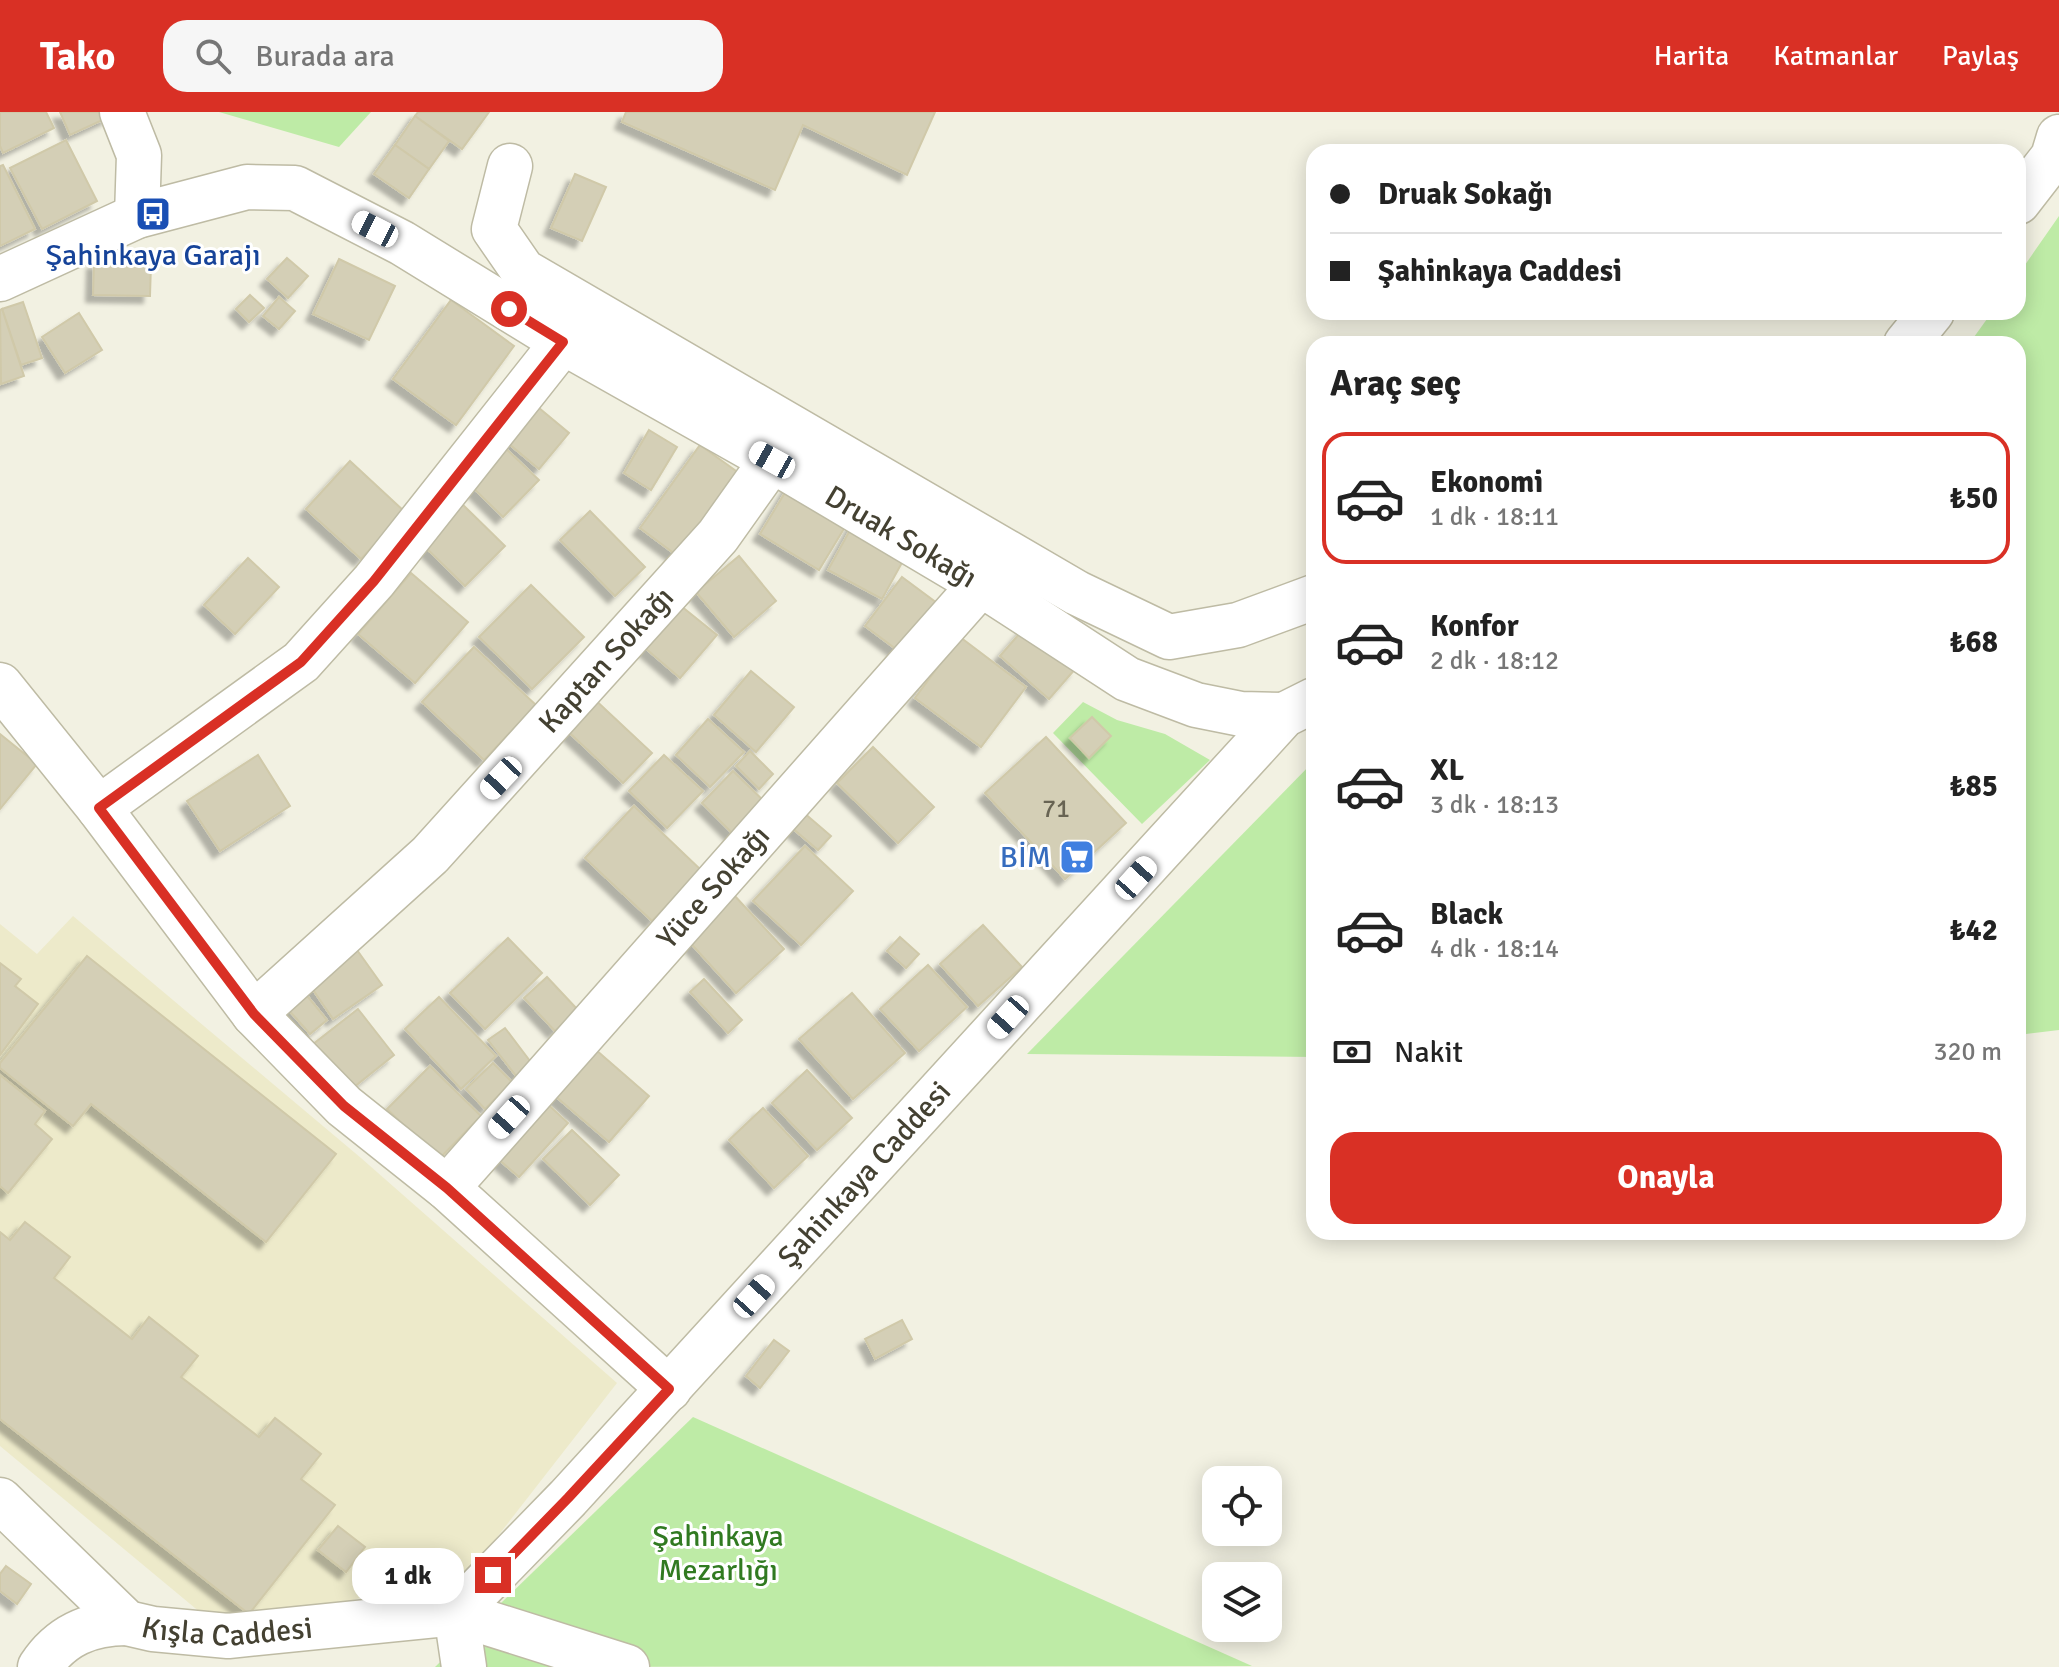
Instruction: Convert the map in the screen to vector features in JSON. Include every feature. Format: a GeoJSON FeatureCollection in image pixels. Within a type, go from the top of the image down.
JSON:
{"type":"FeatureCollection","features":[{"type":"Feature","properties":{"kind":"street"},"geometry":{"type":"LineString","coordinates":[[122,112],[139,155],[137,216]]}},
{"type":"Feature","properties":{"kind":"street"},"geometry":{"type":"LineString","coordinates":[[2026,192],[2053,157],[2059,137]]}},
{"type":"Feature","properties":{"kind":"street"},"geometry":{"type":"LineString","coordinates":[[510,166],[494,229],[523,271],[1077,593],[1169,637],[1238,625],[1306,600]]}},
{"type":"Feature","properties":{"kind":"street","name":"Druak Sokağı"},"geometry":{"type":"LineString","coordinates":[[0,279],[137,216],[247,187],[295,188],[402,243],[563,342],[772,460],[981,584],[1127,679],[1196,705],[1241,714],[1299,708]]}},
{"type":"Feature","properties":{"kind":"street"},"geometry":{"type":"LineString","coordinates":[[99,808],[301,662],[374,581],[563,342]]}},
{"type":"Feature","properties":{"kind":"street","name":"Kaptan Sokağı"},"geometry":{"type":"LineString","coordinates":[[254,1014],[430,855],[718,536],[772,460]]}},
{"type":"Feature","properties":{"kind":"street","name":"Yüce Sokağı"},"geometry":{"type":"LineString","coordinates":[[447,1188],[981,584]]}},
{"type":"Feature","properties":{"kind":"street"},"geometry":{"type":"LineString","coordinates":[[0,685],[99,808],[254,1014],[344,1106],[447,1188],[669,1389]]}},
{"type":"Feature","properties":{"kind":"street","name":"Şahinkaya Caddesi"},"geometry":{"type":"LineString","coordinates":[[456,1613],[568,1498],[1299,708]]}},
{"type":"Feature","properties":{"kind":"street","name":"Kışla Caddesi"},"geometry":{"type":"LineString","coordinates":[[0,1500],[127,1623],[153,1629],[228,1636],[456,1613]]}},
{"type":"Feature","properties":{"kind":"street"},"geometry":{"type":"LineString","coordinates":[[464,1667],[456,1613],[627,1667]]}},
{"type":"Feature","properties":{"kind":"street"},"geometry":{"type":"LineString","coordinates":[[40,1667],[62,1641],[82,1630],[104,1623],[127,1623]]}},
{"type":"Feature","properties":{"kind":"shaded area"},"geometry":{"type":"Polygon","coordinates":[[[73,916],[361,1158],[617,1383],[459,1586],[395,1588],[266,1625],[207,1618],[0,1446],[0,924],[37,954],[73,916]]]}},
{"type":"Feature","properties":{"kind":"green space"},"geometry":{"type":"Polygon","coordinates":[[[219,112],[371,112],[339,147],[219,112]]]}},
{"type":"Feature","properties":{"kind":"green space"},"geometry":{"type":"Polygon","coordinates":[[[2059,216],[2059,1030],[2026,1034],[2026,336],[1975,336],[1986,320],[2026,320],[2026,263],[2059,216]]]}},
{"type":"Feature","properties":{"kind":"green space"},"geometry":{"type":"Polygon","coordinates":[[[1083,702],[1117,720],[1165,734],[1210,760],[1142,824],[1053,733],[1083,702]]]}},
{"type":"Feature","properties":{"kind":"green space"},"geometry":{"type":"Polygon","coordinates":[[[1306,769],[1306,1057],[1027,1054],[1306,769]]]}},
{"type":"Feature","properties":{"kind":"green space","name":"Şahinkaya Mezarlığı"},"geometry":{"type":"Polygon","coordinates":[[[693,1417],[1252,1666],[435,1667],[693,1417]]]}},
{"type":"Feature","properties":{"kind":"building"},"geometry":{"type":"Polygon","coordinates":[[[0,112],[46,112],[54,128],[3,153],[0,146],[0,112]]]}},
{"type":"Feature","properties":{"kind":"building"},"geometry":{"type":"Polygon","coordinates":[[[60,112],[107,112],[109,117],[70,135],[60,112]]]}},
{"type":"Feature","properties":{"kind":"building"},"geometry":{"type":"Polygon","coordinates":[[[418,112],[489,112],[462,149],[415,116],[418,112]]]}},
{"type":"Feature","properties":{"kind":"building"},"geometry":{"type":"Polygon","coordinates":[[[626,112],[935,112],[907,175],[803,125],[775,190],[622,122],[626,112]]]}},
{"type":"Feature","properties":{"kind":"building"},"geometry":{"type":"Polygon","coordinates":[[[415,116],[449,141],[429,169],[395,145],[415,116]]]}},
{"type":"Feature","properties":{"kind":"building"},"geometry":{"type":"Polygon","coordinates":[[[66,140],[97,201],[42,229],[10,168],[66,140]]]}},
{"type":"Feature","properties":{"kind":"building"},"geometry":{"type":"Polygon","coordinates":[[[395,145],[429,169],[409,198],[374,174],[395,145]]]}},
{"type":"Feature","properties":{"kind":"building"},"geometry":{"type":"Polygon","coordinates":[[[3,165],[35,229],[0,246],[0,166],[3,165]]]}},
{"type":"Feature","properties":{"kind":"building"},"geometry":{"type":"Polygon","coordinates":[[[575,174],[606,187],[582,241],[551,228],[575,174]]]}},
{"type":"Feature","properties":{"kind":"building"},"geometry":{"type":"Polygon","coordinates":[[[287,258],[308,276],[288,298],[267,279],[287,258]]]}},
{"type":"Feature","properties":{"kind":"building"},"geometry":{"type":"Polygon","coordinates":[[[339,259],[395,286],[369,340],[313,314],[339,259]]]}},
{"type":"Feature","properties":{"kind":"building"},"geometry":{"type":"Polygon","coordinates":[[[94,262],[151,263],[150,296],[93,295],[94,262]]]}},
{"type":"Feature","properties":{"kind":"building"},"geometry":{"type":"Polygon","coordinates":[[[250,295],[264,308],[249,322],[236,309],[250,295]]]}},
{"type":"Feature","properties":{"kind":"building"},"geometry":{"type":"Polygon","coordinates":[[[279,297],[295,311],[279,329],[263,316],[279,297]]]}},
{"type":"Feature","properties":{"kind":"building"},"geometry":{"type":"Polygon","coordinates":[[[451,300],[514,346],[456,425],[393,379],[451,300]]]}},
{"type":"Feature","properties":{"kind":"building"},"geometry":{"type":"Polygon","coordinates":[[[23,302],[42,358],[21,365],[2,309],[23,302]]]}},
{"type":"Feature","properties":{"kind":"building"},"geometry":{"type":"Polygon","coordinates":[[[0,310],[24,376],[1,384],[0,310]]]}},
{"type":"Feature","properties":{"kind":"building"},"geometry":{"type":"Polygon","coordinates":[[[79,313],[102,350],[65,373],[42,337],[79,313]]]}},
{"type":"Feature","properties":{"kind":"building"},"geometry":{"type":"Polygon","coordinates":[[[533,403],[569,433],[539,469],[503,439],[533,403]]]}},
{"type":"Feature","properties":{"kind":"building"},"geometry":{"type":"Polygon","coordinates":[[[649,430],[677,447],[651,490],[624,473],[649,430]]]}},
{"type":"Feature","properties":{"kind":"building"},"geometry":{"type":"Polygon","coordinates":[[[501,444],[539,480],[503,517],[466,481],[501,444]]]}},
{"type":"Feature","properties":{"kind":"building"},"geometry":{"type":"Polygon","coordinates":[[[700,445],[743,476],[683,560],[640,528],[700,445]]]}},
{"type":"Feature","properties":{"kind":"building"},"geometry":{"type":"Polygon","coordinates":[[[350,461],[405,512],[361,559],[306,509],[350,461]]]}},
{"type":"Feature","properties":{"kind":"building"},"geometry":{"type":"Polygon","coordinates":[[[792,481],[851,517],[819,570],[760,534],[792,481]]]}},
{"type":"Feature","properties":{"kind":"building"},"geometry":{"type":"Polygon","coordinates":[[[456,498],[505,546],[465,586],[416,538],[456,498]]]}},
{"type":"Feature","properties":{"kind":"building"},"geometry":{"type":"Polygon","coordinates":[[[590,511],[645,567],[615,596],[560,540],[590,511]]]}},
{"type":"Feature","properties":{"kind":"building"},"geometry":{"type":"Polygon","coordinates":[[[855,521],[909,550],[882,599],[828,570],[855,521]]]}},
{"type":"Feature","properties":{"kind":"building"},"geometry":{"type":"Polygon","coordinates":[[[739,556],[776,601],[734,637],[696,592],[739,556]]]}},
{"type":"Feature","properties":{"kind":"building"},"geometry":{"type":"Polygon","coordinates":[[[248,558],[279,587],[235,634],[204,605],[248,558]]]}},
{"type":"Feature","properties":{"kind":"building"},"geometry":{"type":"Polygon","coordinates":[[[411,573],[468,622],[415,683],[358,634],[411,573]]]}},
{"type":"Feature","properties":{"kind":"building"},"geometry":{"type":"Polygon","coordinates":[[[902,577],[941,606],[904,655],[865,626],[902,577]]]}},
{"type":"Feature","properties":{"kind":"building"},"geometry":{"type":"Polygon","coordinates":[[[531,585],[584,637],[532,689],[479,637],[531,585]]]}},
{"type":"Feature","properties":{"kind":"building"},"geometry":{"type":"Polygon","coordinates":[[[681,606],[717,635],[680,678],[645,648],[681,606]]]}},
{"type":"Feature","properties":{"kind":"building"},"geometry":{"type":"Polygon","coordinates":[[[1027,625],[1076,668],[1049,699],[1000,656],[1027,625]]]}},
{"type":"Feature","properties":{"kind":"building"},"geometry":{"type":"Polygon","coordinates":[[[960,637],[1026,687],[981,747],[915,698],[960,637]]]}},
{"type":"Feature","properties":{"kind":"building"},"geometry":{"type":"Polygon","coordinates":[[[474,647],[536,705],[484,760],[422,702],[474,647]]]}},
{"type":"Feature","properties":{"kind":"building"},"geometry":{"type":"Polygon","coordinates":[[[751,671],[794,707],[756,752],[714,715],[751,671]]]}},
{"type":"Feature","properties":{"kind":"building"},"geometry":{"type":"Polygon","coordinates":[[[590,695],[652,753],[623,783],[561,725],[590,695]]]}},
{"type":"Feature","properties":{"kind":"building"},"geometry":{"type":"Polygon","coordinates":[[[1092,717],[1111,736],[1089,758],[1070,738],[1092,717]]]}},
{"type":"Feature","properties":{"kind":"building"},"geometry":{"type":"Polygon","coordinates":[[[708,719],[744,752],[710,787],[676,755],[708,719]]]}},
{"type":"Feature","properties":{"kind":"building"},"geometry":{"type":"Polygon","coordinates":[[[0,734],[37,764],[0,809],[0,734]]]}},
{"type":"Feature","properties":{"kind":"building"},"geometry":{"type":"Polygon","coordinates":[[[1046,737],[1126,823],[1065,879],[985,793],[1046,737]]]}},
{"type":"Feature","properties":{"kind":"building"},"geometry":{"type":"Polygon","coordinates":[[[873,747],[934,807],[898,843],[837,783],[873,747]]]}},
{"type":"Feature","properties":{"kind":"building"},"geometry":{"type":"Polygon","coordinates":[[[750,751],[773,774],[759,789],[736,766],[750,751]]]}},
{"type":"Feature","properties":{"kind":"building"},"geometry":{"type":"Polygon","coordinates":[[[258,755],[290,806],[220,851],[187,801],[258,755]]]}},
{"type":"Feature","properties":{"kind":"building"},"geometry":{"type":"Polygon","coordinates":[[[664,755],[703,791],[667,828],[629,791],[664,755]]]}},
{"type":"Feature","properties":{"kind":"building"},"geometry":{"type":"Polygon","coordinates":[[[733,771],[770,807],[738,839],[702,803],[733,771]]]}},
{"type":"Feature","properties":{"kind":"building"},"geometry":{"type":"Polygon","coordinates":[[[634,806],[701,870],[652,921],[585,858],[634,806]]]}},
{"type":"Feature","properties":{"kind":"building"},"geometry":{"type":"Polygon","coordinates":[[[803,812],[831,836],[818,850],[791,827],[803,812]]]}},
{"type":"Feature","properties":{"kind":"building"},"geometry":{"type":"Polygon","coordinates":[[[805,846],[853,891],[801,945],[753,901],[805,846]]]}},
{"type":"Feature","properties":{"kind":"building"},"geometry":{"type":"Polygon","coordinates":[[[733,894],[784,949],[736,993],[685,937],[733,894]]]}},
{"type":"Feature","properties":{"kind":"building"},"geometry":{"type":"Polygon","coordinates":[[[983,925],[1022,967],[978,1006],[940,964],[983,925]]]}},
{"type":"Feature","properties":{"kind":"building"},"geometry":{"type":"Polygon","coordinates":[[[900,937],[919,954],[906,968],[887,951],[900,937]]]}},
{"type":"Feature","properties":{"kind":"building"},"geometry":{"type":"Polygon","coordinates":[[[508,938],[542,973],[485,1029],[450,993],[508,938]]]}},
{"type":"Feature","properties":{"kind":"building"},"geometry":{"type":"Polygon","coordinates":[[[357,950],[382,985],[333,1019],[309,984],[357,950]]]}},
{"type":"Feature","properties":{"kind":"building"},"geometry":{"type":"Polygon","coordinates":[[[87,956],[336,1154],[266,1242],[91,1104],[73,1126],[0,1068],[0,1063],[87,956]]]}},
{"type":"Feature","properties":{"kind":"building"},"geometry":{"type":"Polygon","coordinates":[[[0,963],[21,979],[15,986],[38,1004],[0,1055],[0,963]]]}},
{"type":"Feature","properties":{"kind":"building"},"geometry":{"type":"Polygon","coordinates":[[[928,965],[967,1007],[919,1051],[880,1009],[928,965]]]}},
{"type":"Feature","properties":{"kind":"building"},"geometry":{"type":"Polygon","coordinates":[[[547,977],[578,1010],[555,1031],[524,998],[547,977]]]}},
{"type":"Feature","properties":{"kind":"building"},"geometry":{"type":"Polygon","coordinates":[[[704,979],[742,1020],[728,1033],[690,992],[704,979]]]}},
{"type":"Feature","properties":{"kind":"building"},"geometry":{"type":"Polygon","coordinates":[[[304,992],[327,1020],[310,1034],[286,1007],[304,992]]]}},
{"type":"Feature","properties":{"kind":"building"},"geometry":{"type":"Polygon","coordinates":[[[852,993],[905,1053],[853,1099],[799,1039],[852,993]]]}},
{"type":"Feature","properties":{"kind":"building"},"geometry":{"type":"Polygon","coordinates":[[[439,997],[496,1056],[461,1089],[405,1029],[439,997]]]}},
{"type":"Feature","properties":{"kind":"building"},"geometry":{"type":"Polygon","coordinates":[[[358,1009],[394,1055],[349,1091],[312,1045],[358,1009]]]}},
{"type":"Feature","properties":{"kind":"building"},"geometry":{"type":"Polygon","coordinates":[[[505,1028],[533,1065],[517,1077],[488,1040],[505,1028]]]}},
{"type":"Feature","properties":{"kind":"building"},"geometry":{"type":"Polygon","coordinates":[[[588,1043],[649,1096],[609,1142],[548,1090],[588,1043]]]}},
{"type":"Feature","properties":{"kind":"building"},"geometry":{"type":"Polygon","coordinates":[[[493,1063],[512,1082],[485,1109],[466,1089],[493,1063]]]}},
{"type":"Feature","properties":{"kind":"building"},"geometry":{"type":"Polygon","coordinates":[[[430,1066],[481,1116],[439,1159],[387,1109],[430,1066]]]}},
{"type":"Feature","properties":{"kind":"building"},"geometry":{"type":"Polygon","coordinates":[[[807,1070],[852,1118],[817,1150],[772,1103],[807,1070]]]}},
{"type":"Feature","properties":{"kind":"building"},"geometry":{"type":"Polygon","coordinates":[[[0,1075],[45,1111],[35,1124],[52,1139],[8,1193],[0,1186],[0,1075]]]}},
{"type":"Feature","properties":{"kind":"building"},"geometry":{"type":"Polygon","coordinates":[[[541,1098],[568,1123],[519,1177],[490,1152],[541,1098]]]}},
{"type":"Feature","properties":{"kind":"building"},"geometry":{"type":"Polygon","coordinates":[[[763,1108],[808,1156],[774,1188],[729,1140],[763,1108]]]}},
{"type":"Feature","properties":{"kind":"building"},"geometry":{"type":"Polygon","coordinates":[[[572,1130],[619,1175],[590,1205],[543,1159],[572,1130]]]}},
{"type":"Feature","properties":{"kind":"building"},"geometry":{"type":"Polygon","coordinates":[[[25,1222],[70,1257],[54,1278],[132,1339],[149,1317],[198,1356],[181,1377],[259,1437],[275,1418],[321,1454],[301,1479],[335,1505],[249,1614],[0,1419],[0,1232],[10,1240],[25,1222]]]}},
{"type":"Feature","properties":{"kind":"building"},"geometry":{"type":"Polygon","coordinates":[[[902,1320],[912,1339],[875,1359],[865,1339],[902,1320]]]}},
{"type":"Feature","properties":{"kind":"building"},"geometry":{"type":"Polygon","coordinates":[[[774,1340],[789,1351],[760,1388],[746,1376],[774,1340]]]}},
{"type":"Feature","properties":{"kind":"building"},"geometry":{"type":"Polygon","coordinates":[[[338,1526],[365,1547],[346,1572],[318,1550],[338,1526]]]}},
{"type":"Feature","properties":{"kind":"building"},"geometry":{"type":"Polygon","coordinates":[[[6,1566],[31,1584],[17,1604],[0,1591],[0,1574],[6,1566]]]}},
{"type":"Feature","properties":{"kind":"place","name":"Şahinkaya Garajı"},"geometry":{"type":"Point","coordinates":[153,214]}},
{"type":"Feature","properties":{"kind":"place","name":"BİM"},"geometry":{"type":"Point","coordinates":[1077,857]}},
{"type":"Feature","properties":{"kind":"route"},"geometry":{"type":"LineString","coordinates":[[493,1575],[669,1389],[447,1188],[344,1106],[272,1033],[254,1014],[99,808],[301,662],[374,581],[563,342],[509,309]]}}]}
